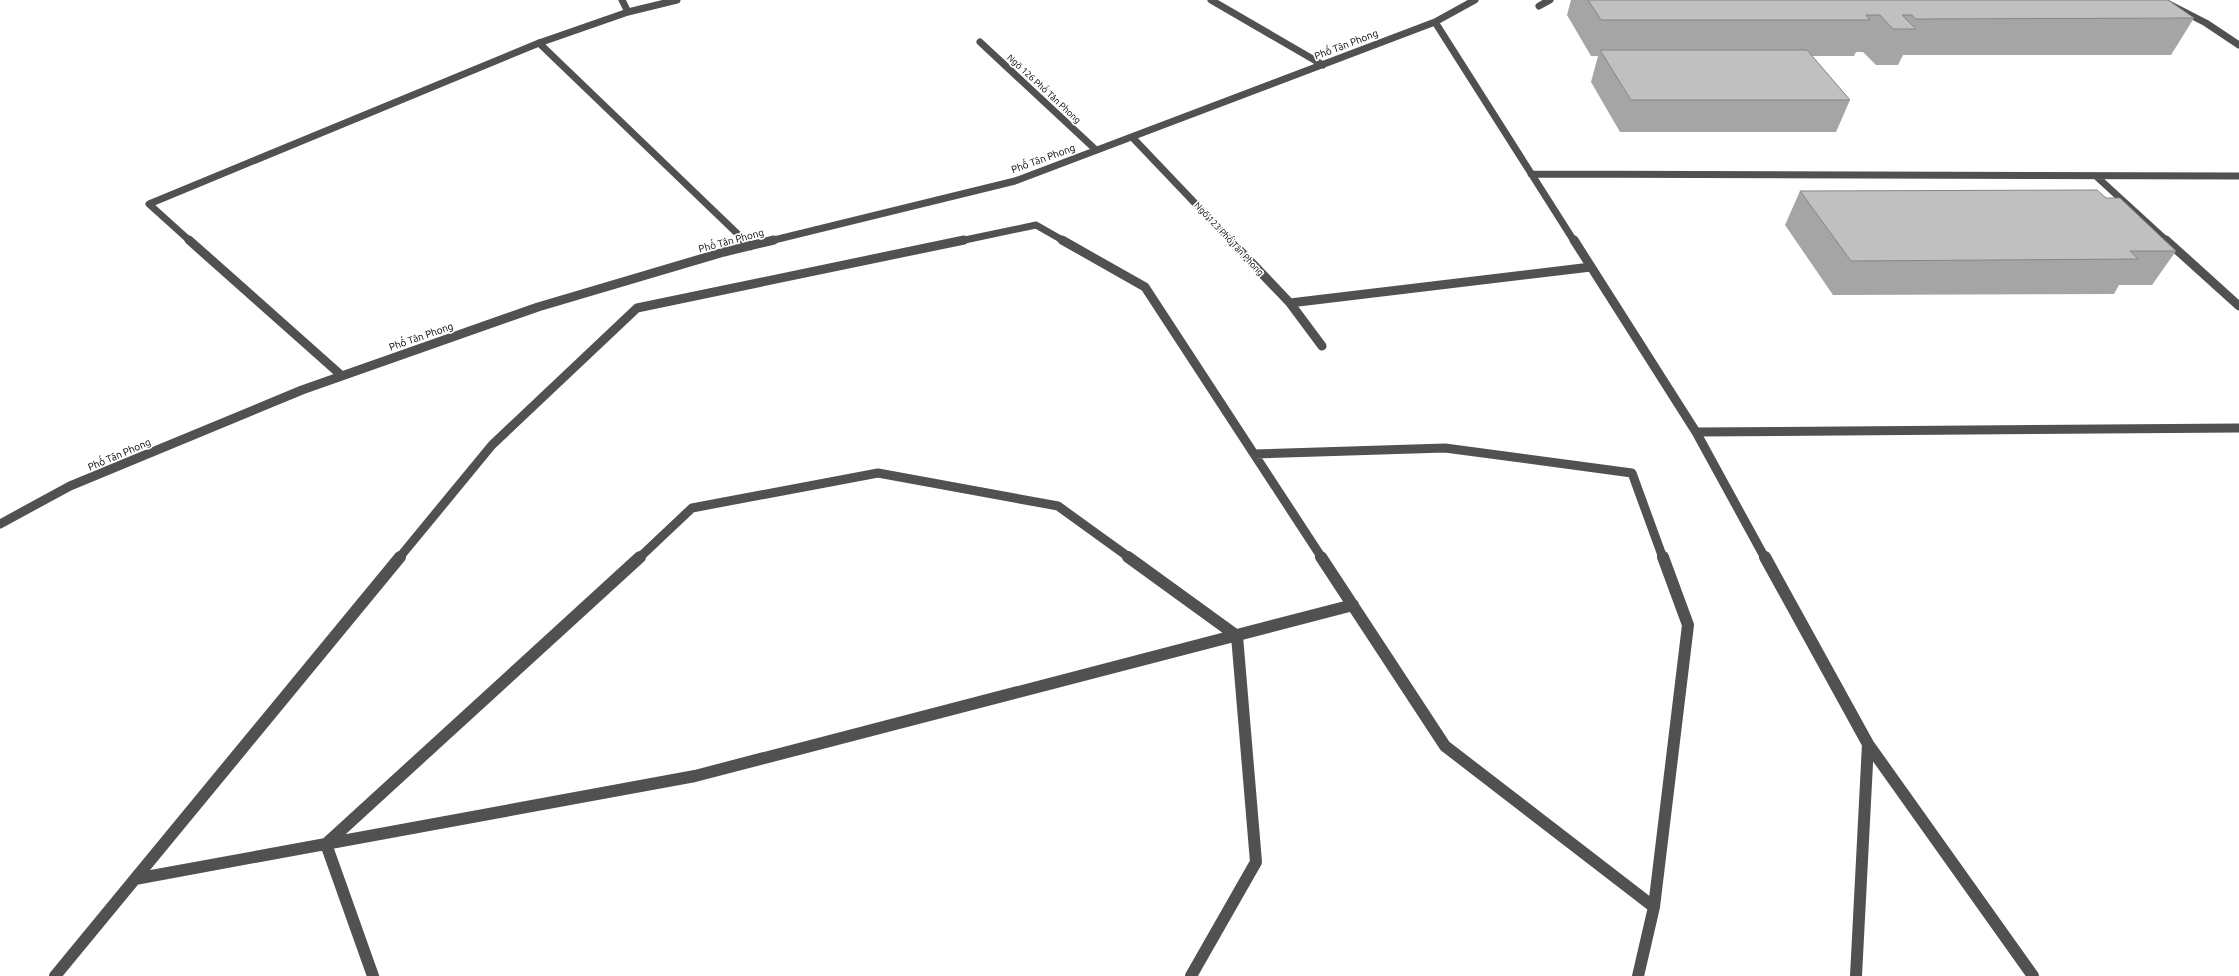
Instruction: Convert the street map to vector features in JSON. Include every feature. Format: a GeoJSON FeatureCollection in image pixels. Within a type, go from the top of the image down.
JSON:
{"type":"FeatureCollection","features":[{"type":"Feature","properties":{"kind":"street"},"geometry":{"type":"LineString","coordinates":[[622,0],[628,12]]}},
{"type":"Feature","properties":{"kind":"street"},"geometry":{"type":"LineString","coordinates":[[342,376],[149,204],[540,43],[628,12],[677,0]]}},
{"type":"Feature","properties":{"kind":"street"},"geometry":{"type":"LineString","coordinates":[[1211,0],[1323,65]]}},
{"type":"Feature","properties":{"kind":"street","name":"Phố Tân Phong"},"geometry":{"type":"LineString","coordinates":[[0,524],[70,486],[302,390],[538,307],[750,246],[1015,181],[1435,22],[1475,0]]}},
{"type":"Feature","properties":{"kind":"street"},"geometry":{"type":"LineString","coordinates":[[1539,6],[1550,0]]}},
{"type":"Feature","properties":{"kind":"street"},"geometry":{"type":"LineString","coordinates":[[2161,0],[2206,23],[2239,45]]}},
{"type":"Feature","properties":{"kind":"street"},"geometry":{"type":"LineString","coordinates":[[1435,22],[1696,432],[1868,744],[2033,976]]}},
{"type":"Feature","properties":{"kind":"street","name":"Ngõ 126 Phố Tân Phong"},"geometry":{"type":"LineString","coordinates":[[980,42],[1096,150]]}},
{"type":"Feature","properties":{"kind":"street"},"geometry":{"type":"LineString","coordinates":[[540,43],[750,246]]}},
{"type":"Feature","properties":{"kind":"street","name":"Ngõ 123 Phố Tân Phong"},"geometry":{"type":"LineString","coordinates":[[1132,137],[1290,303],[1322,346]]}},
{"type":"Feature","properties":{"kind":"street"},"geometry":{"type":"LineString","coordinates":[[1531,174],[2097,177],[2239,176]]}},
{"type":"Feature","properties":{"kind":"street"},"geometry":{"type":"LineString","coordinates":[[2097,177],[2239,306]]}},
{"type":"Feature","properties":{"kind":"street"},"geometry":{"type":"LineString","coordinates":[[55,976],[492,445],[637,308],[1036,225],[1144,286],[1445,746],[1654,906]]}},
{"type":"Feature","properties":{"kind":"street"},"geometry":{"type":"LineString","coordinates":[[1290,303],[1591,267]]}},
{"type":"Feature","properties":{"kind":"street"},"geometry":{"type":"LineString","coordinates":[[1696,432],[2239,428]]}},
{"type":"Feature","properties":{"kind":"street"},"geometry":{"type":"LineString","coordinates":[[1254,454],[1445,448],[1632,473],[1688,625],[1654,906],[1638,976]]}},
{"type":"Feature","properties":{"kind":"street"},"geometry":{"type":"LineString","coordinates":[[326,844],[551,640],[692,508],[878,473],[1058,506],[1236,636],[1256,862],[1191,976]]}},
{"type":"Feature","properties":{"kind":"street"},"geometry":{"type":"LineString","coordinates":[[135,879],[695,776],[1353,605]]}},
{"type":"Feature","properties":{"kind":"street"},"geometry":{"type":"LineString","coordinates":[[1856,976],[1868,744]]}},
{"type":"Feature","properties":{"kind":"street"},"geometry":{"type":"LineString","coordinates":[[326,844],[373,976]]}},
{"type":"Feature","properties":{"kind":"building"},"geometry":{"type":"Polygon","coordinates":[[[1588,0],[2168,0],[2194,18],[1915,19],[1912,15],[1902,15],[1916,29],[1893,29],[1880,15],[1866,15],[1870,20],[1601,20],[1588,0]]]}},
{"type":"Feature","properties":{"kind":"building"},"geometry":{"type":"Polygon","coordinates":[[[1600,50],[1807,50],[1850,100],[1631,100],[1600,50]]]}},
{"type":"Feature","properties":{"kind":"building"},"geometry":{"type":"Polygon","coordinates":[[[2097,190],[2106,198],[2120,198],[2176,251],[2130,251],[2138,259],[1851,261],[1800,191],[2097,190]]]}}]}
